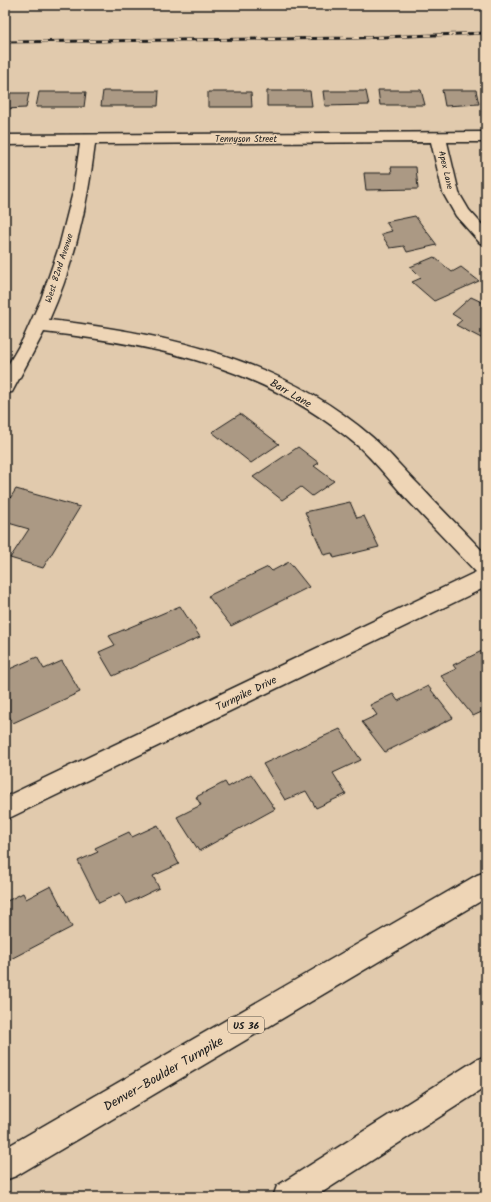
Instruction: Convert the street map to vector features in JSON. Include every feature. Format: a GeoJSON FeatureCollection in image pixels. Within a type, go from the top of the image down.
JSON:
{"type":"FeatureCollection","features":[{"type":"Feature","properties":{"kind":"main road","name":"Tennyson Street"},"geometry":{"type":"LineString","coordinates":[[5,140],[486,137]]}},
{"type":"Feature","properties":{"kind":"main road","name":"Apex Lane"},"geometry":{"type":"LineString","coordinates":[[438,138],[451,193],[462,212],[486,239]]}},
{"type":"Feature","properties":{"kind":"main road","name":"West 82nd Avenue"},"geometry":{"type":"LineString","coordinates":[[5,387],[50,299],[68,247],[81,192],[88,140]]}},
{"type":"Feature","properties":{"kind":"main road","name":"Barr Lane"},"geometry":{"type":"LineString","coordinates":[[38,325],[82,329],[142,338],[183,348],[254,372],[295,394],[338,421],[383,459],[486,569]]}},
{"type":"Feature","properties":{"kind":"main road","name":"Turnpike Drive"},"geometry":{"type":"LineString","coordinates":[[5,809],[486,577]]}},
{"type":"Feature","properties":{"kind":"main road","name":"Denver–Boulder Turnpike"},"geometry":{"type":"LineString","coordinates":[[5,1165],[486,884]]}},
{"type":"Feature","properties":{"kind":"main road"},"geometry":{"type":"LineString","coordinates":[[288,1197],[486,1070]]}},
{"type":"Feature","properties":{"kind":"building"},"geometry":{"type":"Polygon","coordinates":[[[378,90],[421,90],[425,105],[380,105],[378,90]]]}},
{"type":"Feature","properties":{"kind":"building"},"geometry":{"type":"Polygon","coordinates":[[[442,90],[476,90],[479,104],[445,106],[442,90]]]}},
{"type":"Feature","properties":{"kind":"building"},"geometry":{"type":"Polygon","coordinates":[[[103,91],[159,91],[158,106],[101,106],[103,91]]]}},
{"type":"Feature","properties":{"kind":"building"},"geometry":{"type":"Polygon","coordinates":[[[267,91],[310,91],[312,106],[267,106],[267,91]]]}},
{"type":"Feature","properties":{"kind":"building"},"geometry":{"type":"Polygon","coordinates":[[[323,91],[366,91],[369,105],[325,106],[323,91]]]}},
{"type":"Feature","properties":{"kind":"building"},"geometry":{"type":"Polygon","coordinates":[[[39,92],[86,92],[84,107],[36,107],[39,92]]]}},
{"type":"Feature","properties":{"kind":"building"},"geometry":{"type":"Polygon","coordinates":[[[208,92],[251,92],[252,107],[208,107],[208,92]]]}},
{"type":"Feature","properties":{"kind":"building"},"geometry":{"type":"Polygon","coordinates":[[[5,93],[29,93],[26,108],[5,109],[5,93]]]}},
{"type":"Feature","properties":{"kind":"building"},"geometry":{"type":"Polygon","coordinates":[[[391,167],[416,167],[418,189],[366,190],[364,173],[392,173],[391,167]]]}},
{"type":"Feature","properties":{"kind":"building"},"geometry":{"type":"Polygon","coordinates":[[[415,216],[437,245],[407,252],[404,246],[390,248],[381,234],[392,231],[386,222],[415,216]]]}},
{"type":"Feature","properties":{"kind":"building"},"geometry":{"type":"Polygon","coordinates":[[[434,257],[452,272],[461,267],[479,281],[434,301],[412,282],[421,278],[410,267],[434,257]]]}},
{"type":"Feature","properties":{"kind":"building"},"geometry":{"type":"Polygon","coordinates":[[[471,297],[486,304],[486,336],[483,339],[456,325],[462,320],[452,314],[471,297]]]}},
{"type":"Feature","properties":{"kind":"building"},"geometry":{"type":"Polygon","coordinates":[[[240,414],[279,444],[251,463],[212,432],[240,414]]]}},
{"type":"Feature","properties":{"kind":"building"},"geometry":{"type":"Polygon","coordinates":[[[298,447],[319,463],[314,466],[334,481],[312,496],[301,487],[282,500],[253,477],[298,447]]]}},
{"type":"Feature","properties":{"kind":"building"},"geometry":{"type":"Polygon","coordinates":[[[16,489],[80,507],[43,568],[10,558],[29,529],[5,522],[5,506],[16,489]]]}},
{"type":"Feature","properties":{"kind":"building"},"geometry":{"type":"Polygon","coordinates":[[[350,502],[357,518],[364,516],[379,547],[334,558],[332,553],[324,555],[305,512],[350,502]]]}},
{"type":"Feature","properties":{"kind":"building"},"geometry":{"type":"Polygon","coordinates":[[[289,562],[309,587],[231,626],[208,596],[268,567],[272,571],[289,562]]]}},
{"type":"Feature","properties":{"kind":"building"},"geometry":{"type":"Polygon","coordinates":[[[180,606],[200,637],[113,676],[99,652],[115,645],[109,636],[180,606]]]}},
{"type":"Feature","properties":{"kind":"building"},"geometry":{"type":"Polygon","coordinates":[[[486,649],[486,710],[473,716],[441,676],[456,669],[453,665],[486,649]]]}},
{"type":"Feature","properties":{"kind":"building"},"geometry":{"type":"Polygon","coordinates":[[[37,657],[44,669],[62,661],[80,692],[13,723],[9,716],[5,718],[5,671],[37,657]]]}},
{"type":"Feature","properties":{"kind":"building"},"geometry":{"type":"Polygon","coordinates":[[[428,686],[453,718],[385,752],[362,722],[377,715],[370,705],[393,694],[398,701],[428,686]]]}},
{"type":"Feature","properties":{"kind":"building"},"geometry":{"type":"Polygon","coordinates":[[[340,729],[361,760],[333,773],[346,794],[316,808],[306,791],[285,800],[263,764],[340,729]]]}},
{"type":"Feature","properties":{"kind":"building"},"geometry":{"type":"Polygon","coordinates":[[[251,774],[275,809],[199,851],[177,817],[201,805],[196,797],[225,782],[228,787],[251,774]]]}},
{"type":"Feature","properties":{"kind":"building"},"geometry":{"type":"Polygon","coordinates":[[[158,825],[179,864],[153,876],[159,888],[126,904],[120,893],[99,903],[78,861],[98,852],[95,848],[129,832],[132,837],[158,825]]]}},
{"type":"Feature","properties":{"kind":"building"},"geometry":{"type":"Polygon","coordinates":[[[51,886],[72,927],[5,962],[5,902],[23,893],[26,899],[51,886]]]}},
{"type":"Feature","properties":{"kind":"railway"},"geometry":{"type":"LineString","coordinates":[[5,42],[357,38],[486,33]]}}]}
